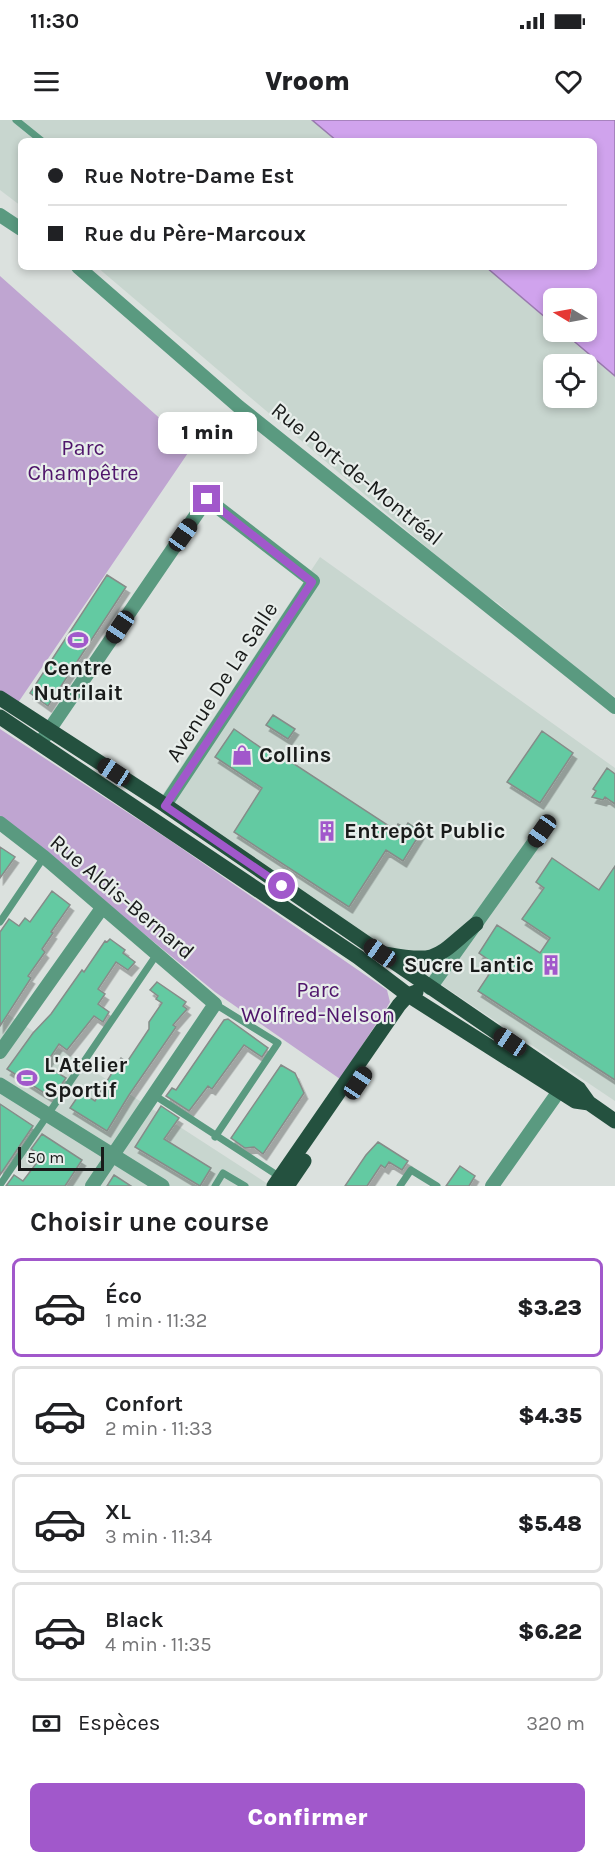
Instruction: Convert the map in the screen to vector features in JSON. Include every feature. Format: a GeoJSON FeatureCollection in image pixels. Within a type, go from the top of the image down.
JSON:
{"type":"FeatureCollection","features":[{"type":"Feature","properties":{"kind":"main road"},"geometry":{"type":"LineString","coordinates":[[0,698],[165,806],[579,1089],[589,1103],[615,1121]]}},
{"type":"Feature","properties":{"kind":"main road"},"geometry":{"type":"LineString","coordinates":[[0,717],[358,957],[412,997],[575,1101],[589,1103]]}},
{"type":"Feature","properties":{"kind":"main road"},"geometry":{"type":"LineString","coordinates":[[380,953],[428,960],[437,956],[476,924]]}},
{"type":"Feature","properties":{"kind":"main road"},"geometry":{"type":"LineString","coordinates":[[280,1183],[412,997],[430,988]]}},
{"type":"Feature","properties":{"kind":"street"},"geometry":{"type":"LineString","coordinates":[[0,215],[18,227]]}},
{"type":"Feature","properties":{"kind":"street","name":"Rue Port-de-Montréal"},"geometry":{"type":"LineString","coordinates":[[81,270],[239,407],[615,707]]}},
{"type":"Feature","properties":{"kind":"street","name":"Avenue De La Salle"},"geometry":{"type":"LineString","coordinates":[[49,730],[207,499],[312,582],[165,806]]}},
{"type":"Feature","properties":{"kind":"street"},"geometry":{"type":"LineString","coordinates":[[40,744],[49,730]]}},
{"type":"Feature","properties":{"kind":"street","name":"Rue Aldis-Bernard"},"geometry":{"type":"LineString","coordinates":[[0,823],[44,857],[215,1004]]}},
{"type":"Feature","properties":{"kind":"street"},"geometry":{"type":"LineString","coordinates":[[430,988],[542,831]]}},
{"type":"Feature","properties":{"kind":"street"},"geometry":{"type":"LineString","coordinates":[[0,1053],[102,908]]}},
{"type":"Feature","properties":{"kind":"street"},"geometry":{"type":"LineString","coordinates":[[92,1186],[215,1004]]}},
{"type":"Feature","properties":{"kind":"street"},"geometry":{"type":"LineString","coordinates":[[0,1085],[162,1186]]}},
{"type":"Feature","properties":{"kind":"street"},"geometry":{"type":"LineString","coordinates":[[492,1186],[559,1091]]}},
{"type":"Feature","properties":{"kind":"lane"},"geometry":{"type":"LineString","coordinates":[[16,120],[38,138]]}},
{"type":"Feature","properties":{"kind":"lane"},"geometry":{"type":"LineString","coordinates":[[0,922],[44,857]]}},
{"type":"Feature","properties":{"kind":"lane"},"geometry":{"type":"LineString","coordinates":[[0,1185],[157,954]]}},
{"type":"Feature","properties":{"kind":"lane"},"geometry":{"type":"LineString","coordinates":[[215,1004],[278,1043],[215,1137]]}},
{"type":"Feature","properties":{"kind":"lane"},"geometry":{"type":"LineString","coordinates":[[154,1095],[280,1183]]}},
{"type":"Feature","properties":{"kind":"lane"},"geometry":{"type":"LineString","coordinates":[[400,1186],[411,1170],[436,1186]]}},
{"type":"Feature","properties":{"kind":"lane"},"geometry":{"type":"LineString","coordinates":[[219,1185],[223,1173],[245,1186]]}},
{"type":"Feature","properties":{"kind":"shaded area"},"geometry":{"type":"Polygon","coordinates":[[[0,120],[312,120],[333,138],[18,138],[18,204],[0,190],[0,120]]]}},
{"type":"Feature","properties":{"kind":"shaded area"},"geometry":{"type":"Polygon","coordinates":[[[312,120],[615,120],[615,376],[597,361],[597,354],[589,354],[575,342],[597,342],[597,288],[543,288],[543,315],[490,270],[597,270],[597,138],[333,138],[312,120]]]}},
{"type":"Feature","properties":{"kind":"shaded area"},"geometry":{"type":"Polygon","coordinates":[[[101,270],[489,270],[543,316],[543,342],[573,342],[587,354],[543,354],[543,408],[597,408],[597,362],[615,377],[615,697],[513,626],[517,620],[498,603],[478,591],[101,270]]]}},
{"type":"Feature","properties":{"kind":"shaded area"},"geometry":{"type":"Polygon","coordinates":[[[320,557],[615,768],[615,1101],[161,797],[320,557]]]}},
{"type":"Feature","properties":{"kind":"shaded area"},"geometry":{"type":"Polygon","coordinates":[[[0,1009],[271,1186],[50,1186],[0,1152],[0,1009]]]}},
{"type":"Feature","properties":{"kind":"green space","name":"Parc Champêtre"},"geometry":{"type":"Polygon","coordinates":[[[0,276],[192,447],[11,713],[0,706],[0,276]]]}},
{"type":"Feature","properties":{"kind":"green space","name":"Parc Wolfred-Nelson"},"geometry":{"type":"Polygon","coordinates":[[[0,729],[168,839],[387,990],[390,1002],[340,1079],[215,992],[0,816],[0,729]]]}},
{"type":"Feature","properties":{"kind":"building","name":"Centre Nutrilait"},"geometry":{"type":"Polygon","coordinates":[[[107,575],[126,587],[48,706],[30,693],[107,575]]]}},
{"type":"Feature","properties":{"kind":"building"},"geometry":{"type":"Polygon","coordinates":[[[273,715],[295,729],[288,739],[266,725],[273,715]]]}},
{"type":"Feature","properties":{"kind":"building","name":"Entrepôt Public"},"geometry":{"type":"Polygon","coordinates":[[[234,729],[280,761],[282,756],[395,830],[398,824],[405,828],[408,823],[421,832],[403,861],[386,850],[349,907],[234,832],[262,788],[215,757],[234,729]]]}},
{"type":"Feature","properties":{"kind":"building"},"geometry":{"type":"Polygon","coordinates":[[[542,731],[573,753],[540,803],[507,782],[542,731]]]}},
{"type":"Feature","properties":{"kind":"building"},"geometry":{"type":"Polygon","coordinates":[[[607,768],[615,774],[615,804],[605,797],[603,800],[592,797],[596,791],[593,789],[607,768]]]}},
{"type":"Feature","properties":{"kind":"building"},"geometry":{"type":"Polygon","coordinates":[[[0,847],[15,857],[0,878],[0,847]]]}},
{"type":"Feature","properties":{"kind":"building","name":"Sucre Lantic"},"geometry":{"type":"Polygon","coordinates":[[[552,858],[599,890],[615,866],[615,1080],[478,991],[490,973],[485,969],[490,961],[479,953],[497,925],[540,953],[550,938],[522,919],[544,888],[536,882],[552,858]]]}},
{"type":"Feature","properties":{"kind":"building"},"geometry":{"type":"Polygon","coordinates":[[[52,891],[70,905],[51,932],[53,933],[42,949],[45,952],[28,976],[31,978],[0,1026],[0,932],[9,919],[19,926],[25,918],[30,922],[52,891]]]}},
{"type":"Feature","properties":{"kind":"building"},"geometry":{"type":"Polygon","coordinates":[[[110,939],[125,950],[123,953],[135,962],[128,970],[116,962],[98,989],[105,994],[98,1004],[109,1012],[103,1022],[94,1016],[67,1050],[59,1044],[45,1065],[66,1078],[52,1098],[7,1069],[33,1033],[51,1014],[82,970],[84,972],[105,941],[110,939]]]}},
{"type":"Feature","properties":{"kind":"building"},"geometry":{"type":"Polygon","coordinates":[[[157,982],[186,1002],[183,1006],[187,1009],[173,1025],[176,1027],[107,1131],[70,1108],[81,1092],[95,1101],[121,1058],[127,1062],[149,1029],[149,1022],[162,1003],[156,999],[158,996],[150,990],[157,982]]]}},
{"type":"Feature","properties":{"kind":"building"},"geometry":{"type":"Polygon","coordinates":[[[228,1019],[268,1048],[262,1057],[244,1045],[212,1089],[208,1086],[189,1111],[166,1096],[172,1088],[176,1090],[224,1020],[228,1019]]]}},
{"type":"Feature","properties":{"kind":"building"},"geometry":{"type":"Polygon","coordinates":[[[281,1065],[295,1073],[304,1093],[263,1154],[254,1147],[245,1148],[231,1138],[281,1065]]]}},
{"type":"Feature","properties":{"kind":"building"},"geometry":{"type":"Polygon","coordinates":[[[0,1104],[33,1126],[0,1175],[0,1104]]]}},
{"type":"Feature","properties":{"kind":"building"},"geometry":{"type":"Polygon","coordinates":[[[161,1106],[179,1118],[164,1139],[211,1168],[200,1186],[135,1147],[161,1106]]]}},
{"type":"Feature","properties":{"kind":"building"},"geometry":{"type":"Polygon","coordinates":[[[42,1134],[82,1160],[65,1186],[6,1186],[14,1175],[23,1181],[42,1156],[31,1149],[42,1134]]]}},
{"type":"Feature","properties":{"kind":"building"},"geometry":{"type":"Polygon","coordinates":[[[378,1142],[408,1161],[402,1170],[389,1162],[385,1168],[381,1165],[367,1186],[345,1186],[366,1155],[378,1142]]]}},
{"type":"Feature","properties":{"kind":"building"},"geometry":{"type":"Polygon","coordinates":[[[460,1166],[475,1176],[469,1186],[446,1186],[460,1166]]]}},
{"type":"Feature","properties":{"kind":"building"},"geometry":{"type":"Polygon","coordinates":[[[114,1175],[131,1186],[107,1186],[114,1175]]]}},
{"type":"Feature","properties":{"kind":"place","name":"Centre Nutrilait"},"geometry":{"type":"Point","coordinates":[78,640]}},
{"type":"Feature","properties":{"kind":"place","name":"Collins"},"geometry":{"type":"Point","coordinates":[242,755]}},
{"type":"Feature","properties":{"kind":"place","name":"Entrepôt Public"},"geometry":{"type":"Point","coordinates":[327,831]}},
{"type":"Feature","properties":{"kind":"place","name":"Sucre Lantic"},"geometry":{"type":"Point","coordinates":[551,965]}},
{"type":"Feature","properties":{"kind":"place","name":"L'Atelier Sportif"},"geometry":{"type":"Point","coordinates":[27,1078]}},
{"type":"Feature","properties":{"kind":"route"},"geometry":{"type":"LineString","coordinates":[[207,499],[312,582],[165,806],[282,886]]}}]}
